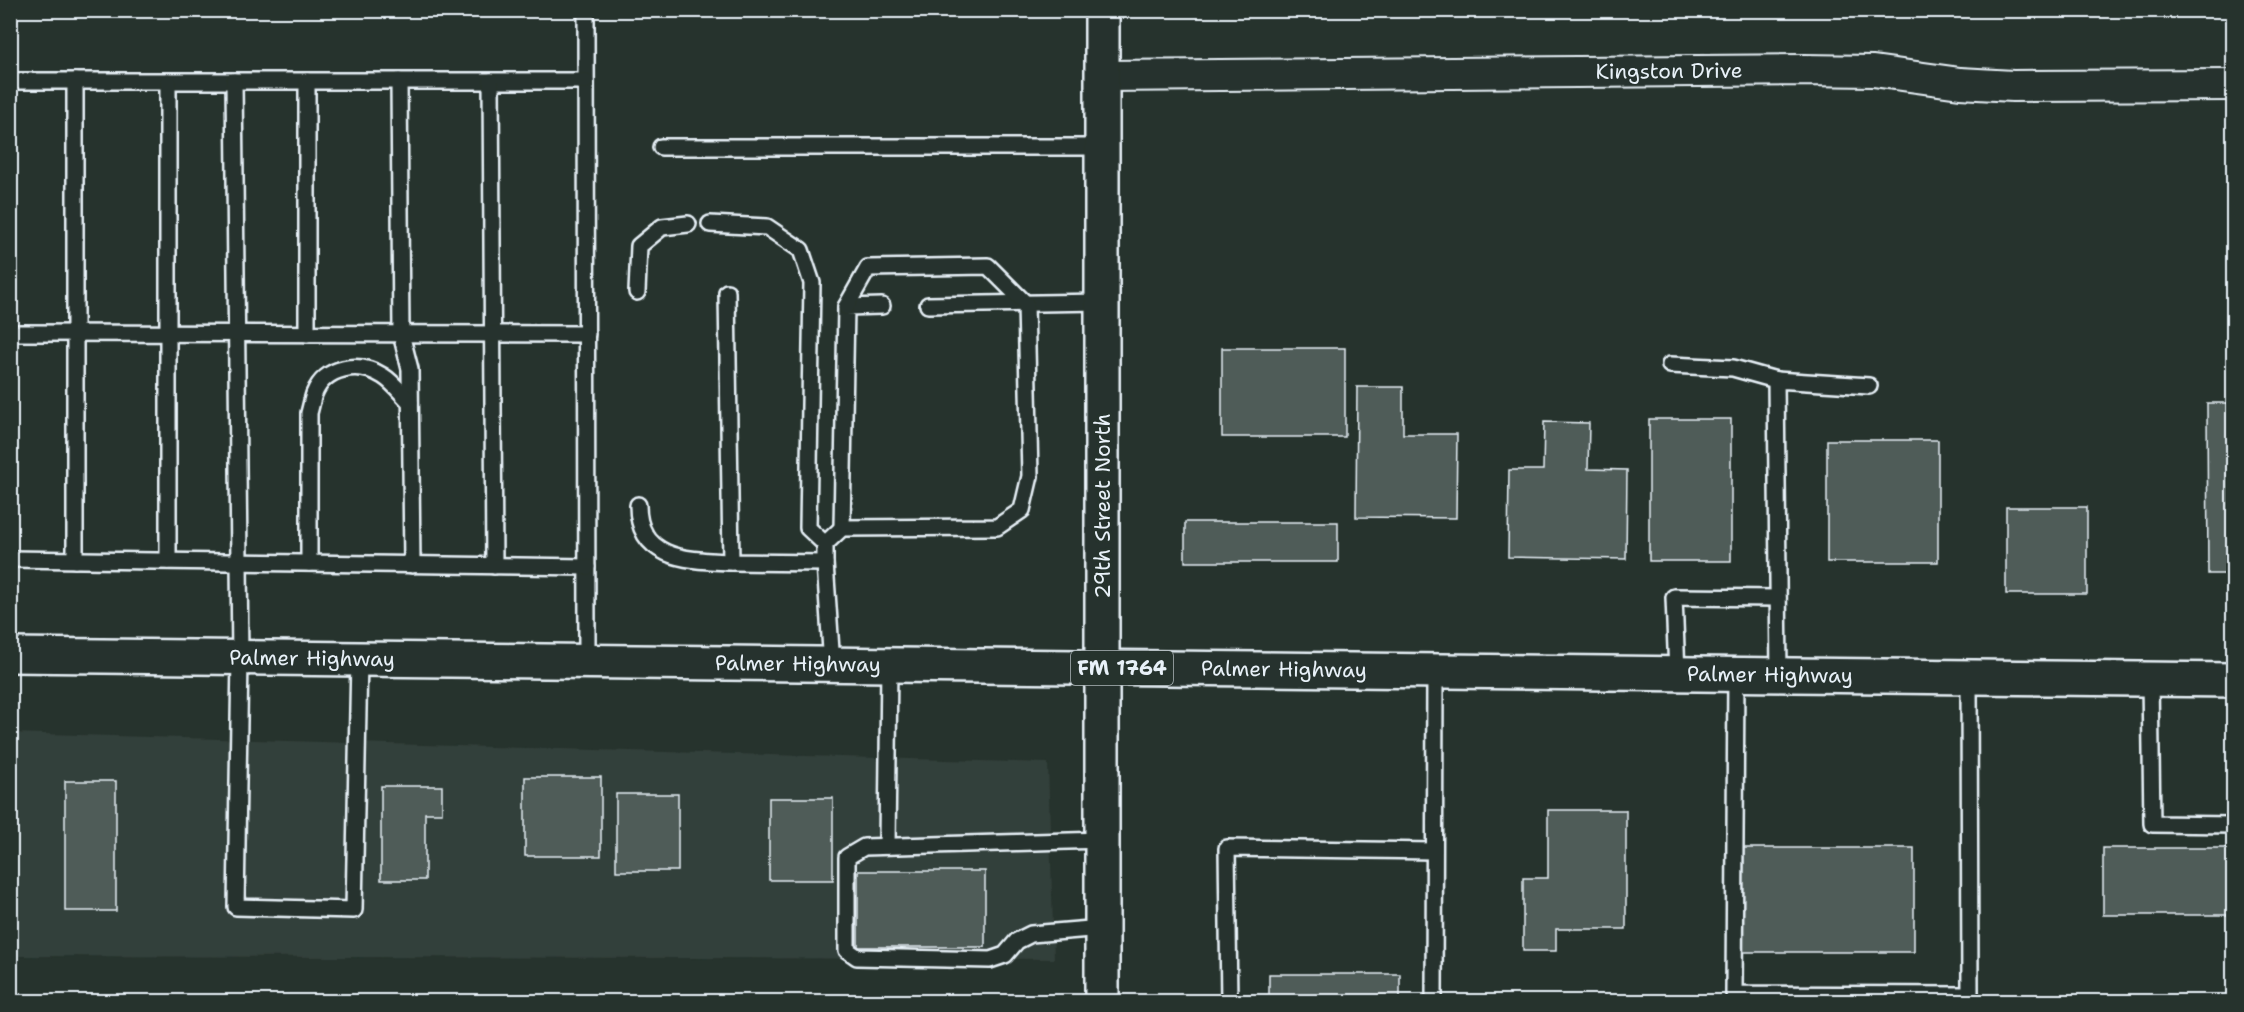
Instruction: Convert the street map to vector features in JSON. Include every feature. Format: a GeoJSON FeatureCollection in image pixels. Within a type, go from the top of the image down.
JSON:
{"type":"FeatureCollection","features":[{"type":"Feature","properties":{"kind":"main road","name":"29th Street North"},"geometry":{"type":"LineString","coordinates":[[1102,10],[1102,1002]]}},
{"type":"Feature","properties":{"kind":"main road","name":"Palmer Highway"},"geometry":{"type":"LineString","coordinates":[[10,655],[2234,680]]}},
{"type":"Feature","properties":{"kind":"street","name":"Kingston Drive"},"geometry":{"type":"LineString","coordinates":[[1103,76],[1803,70],[1873,71],[1960,83],[2013,86],[2234,85]]}},
{"type":"Feature","properties":{"kind":"lane"},"geometry":{"type":"LineString","coordinates":[[586,10],[587,662]]}},
{"type":"Feature","properties":{"kind":"lane"},"geometry":{"type":"LineString","coordinates":[[10,81],[586,81]]}},
{"type":"Feature","properties":{"kind":"lane"},"geometry":{"type":"LineString","coordinates":[[75,81],[75,560]]}},
{"type":"Feature","properties":{"kind":"lane"},"geometry":{"type":"LineString","coordinates":[[168,81],[168,561]]}},
{"type":"Feature","properties":{"kind":"lane"},"geometry":{"type":"LineString","coordinates":[[234,81],[240,658],[236,908],[354,910],[359,659]]}},
{"type":"Feature","properties":{"kind":"lane"},"geometry":{"type":"LineString","coordinates":[[307,81],[307,334]]}},
{"type":"Feature","properties":{"kind":"lane"},"geometry":{"type":"LineString","coordinates":[[399,81],[401,334],[410,369],[412,565]]}},
{"type":"Feature","properties":{"kind":"lane"},"geometry":{"type":"LineString","coordinates":[[491,81],[494,566]]}},
{"type":"Feature","properties":{"kind":"lane"},"geometry":{"type":"LineString","coordinates":[[661,147],[1103,147]]}},
{"type":"Feature","properties":{"kind":"lane"},"geometry":{"type":"LineString","coordinates":[[637,292],[639,246],[662,227],[688,224]]}},
{"type":"Feature","properties":{"kind":"lane"},"geometry":{"type":"LineString","coordinates":[[710,224],[767,227],[801,250],[812,283],[808,528],[825,544],[832,664]]}},
{"type":"Feature","properties":{"kind":"lane"},"geometry":{"type":"LineString","coordinates":[[825,544],[842,528],[997,527],[1022,510],[1030,476],[1026,304],[988,266],[868,268],[846,307],[842,528]]}},
{"type":"Feature","properties":{"kind":"lane"},"geometry":{"type":"LineString","coordinates":[[728,292],[731,562]]}},
{"type":"Feature","properties":{"kind":"lane"},"geometry":{"type":"LineString","coordinates":[[928,305],[1103,302]]}},
{"type":"Feature","properties":{"kind":"lane"},"geometry":{"type":"LineString","coordinates":[[846,307],[882,306]]}},
{"type":"Feature","properties":{"kind":"lane"},"geometry":{"type":"LineString","coordinates":[[10,333],[587,334]]}},
{"type":"Feature","properties":{"kind":"lane"},"geometry":{"type":"LineString","coordinates":[[1670,365],[1733,368],[1776,380],[1869,386]]}},
{"type":"Feature","properties":{"kind":"lane"},"geometry":{"type":"LineString","coordinates":[[309,564],[309,412],[315,392],[326,377],[341,369],[357,367],[371,369],[385,377],[410,402]]}},
{"type":"Feature","properties":{"kind":"lane"},"geometry":{"type":"LineString","coordinates":[[1776,380],[1779,675]]}},
{"type":"Feature","properties":{"kind":"lane"},"geometry":{"type":"LineString","coordinates":[[638,505],[638,520],[653,546],[686,560],[825,563]]}},
{"type":"Feature","properties":{"kind":"lane"},"geometry":{"type":"LineString","coordinates":[[10,559],[587,567]]}},
{"type":"Feature","properties":{"kind":"lane"},"geometry":{"type":"LineString","coordinates":[[1677,674],[1674,597],[1778,598]]}},
{"type":"Feature","properties":{"kind":"lane"},"geometry":{"type":"LineString","coordinates":[[886,846],[888,665]]}},
{"type":"Feature","properties":{"kind":"lane"},"geometry":{"type":"LineString","coordinates":[[1434,1002],[1435,671]]}},
{"type":"Feature","properties":{"kind":"lane"},"geometry":{"type":"LineString","coordinates":[[1736,675],[1734,994],[1970,995],[1969,677]]}},
{"type":"Feature","properties":{"kind":"lane"},"geometry":{"type":"LineString","coordinates":[[2150,679],[2152,824],[2234,825]]}},
{"type":"Feature","properties":{"kind":"lane"},"geometry":{"type":"LineString","coordinates":[[1102,928],[1031,934],[1017,941],[1005,955],[990,960],[857,957],[847,950],[847,858],[864,847],[1103,840]]}},
{"type":"Feature","properties":{"kind":"lane"},"geometry":{"type":"LineString","coordinates":[[1229,1002],[1227,848],[1434,851]]}},
{"type":"Feature","properties":{"kind":"shaded area"},"geometry":{"type":"Polygon","coordinates":[[[11,733],[1048,763],[1054,959],[11,956],[11,733]]]}},
{"type":"Feature","properties":{"kind":"building"},"geometry":{"type":"Polygon","coordinates":[[[1222,348],[1345,348],[1345,437],[1222,437],[1222,348]]]}},
{"type":"Feature","properties":{"kind":"building"},"geometry":{"type":"Polygon","coordinates":[[[1357,387],[1403,387],[1403,434],[1457,434],[1456,518],[1356,517],[1357,387]]]}},
{"type":"Feature","properties":{"kind":"building"},"geometry":{"type":"Polygon","coordinates":[[[2207,403],[2234,403],[2234,574],[2208,574],[2207,403]]]}},
{"type":"Feature","properties":{"kind":"building"},"geometry":{"type":"Polygon","coordinates":[[[1649,419],[1731,419],[1731,561],[1649,561],[1649,419]]]}},
{"type":"Feature","properties":{"kind":"building"},"geometry":{"type":"Polygon","coordinates":[[[1544,422],[1589,423],[1588,469],[1627,470],[1626,559],[1508,557],[1509,470],[1543,470],[1544,422]]]}},
{"type":"Feature","properties":{"kind":"building"},"geometry":{"type":"Polygon","coordinates":[[[1827,440],[1938,440],[1938,562],[1827,562],[1827,440]]]}},
{"type":"Feature","properties":{"kind":"building"},"geometry":{"type":"Polygon","coordinates":[[[2006,507],[2087,507],[2087,594],[2006,594],[2006,507]]]}},
{"type":"Feature","properties":{"kind":"building"},"geometry":{"type":"Polygon","coordinates":[[[1185,522],[1338,522],[1338,562],[1185,562],[1185,522]]]}},
{"type":"Feature","properties":{"kind":"building"},"geometry":{"type":"Polygon","coordinates":[[[525,777],[601,777],[601,856],[525,856],[525,777]]]}},
{"type":"Feature","properties":{"kind":"building"},"geometry":{"type":"Polygon","coordinates":[[[65,781],[116,781],[116,911],[65,911],[65,781]]]}},
{"type":"Feature","properties":{"kind":"building"},"geometry":{"type":"Polygon","coordinates":[[[381,786],[442,786],[442,813],[425,813],[425,880],[381,880],[381,786]]]}},
{"type":"Feature","properties":{"kind":"building"},"geometry":{"type":"Polygon","coordinates":[[[616,794],[678,794],[678,871],[616,871],[616,794]]]}},
{"type":"Feature","properties":{"kind":"building"},"geometry":{"type":"Polygon","coordinates":[[[769,798],[833,798],[833,880],[769,880],[769,798]]]}},
{"type":"Feature","properties":{"kind":"building"},"geometry":{"type":"Polygon","coordinates":[[[1548,810],[1626,810],[1626,929],[1556,929],[1556,951],[1523,951],[1523,878],[1548,878],[1548,810]]]}},
{"type":"Feature","properties":{"kind":"building"},"geometry":{"type":"Polygon","coordinates":[[[1739,848],[1914,848],[1914,952],[1739,952],[1739,848]]]}},
{"type":"Feature","properties":{"kind":"building"},"geometry":{"type":"Polygon","coordinates":[[[2103,848],[2234,848],[2234,915],[2103,915],[2103,848]]]}},
{"type":"Feature","properties":{"kind":"building"},"geometry":{"type":"Polygon","coordinates":[[[858,871],[985,871],[985,947],[858,947],[858,871]]]}},
{"type":"Feature","properties":{"kind":"building"},"geometry":{"type":"Polygon","coordinates":[[[1269,974],[1400,974],[1400,1002],[1269,1002],[1269,974]]]}}]}
